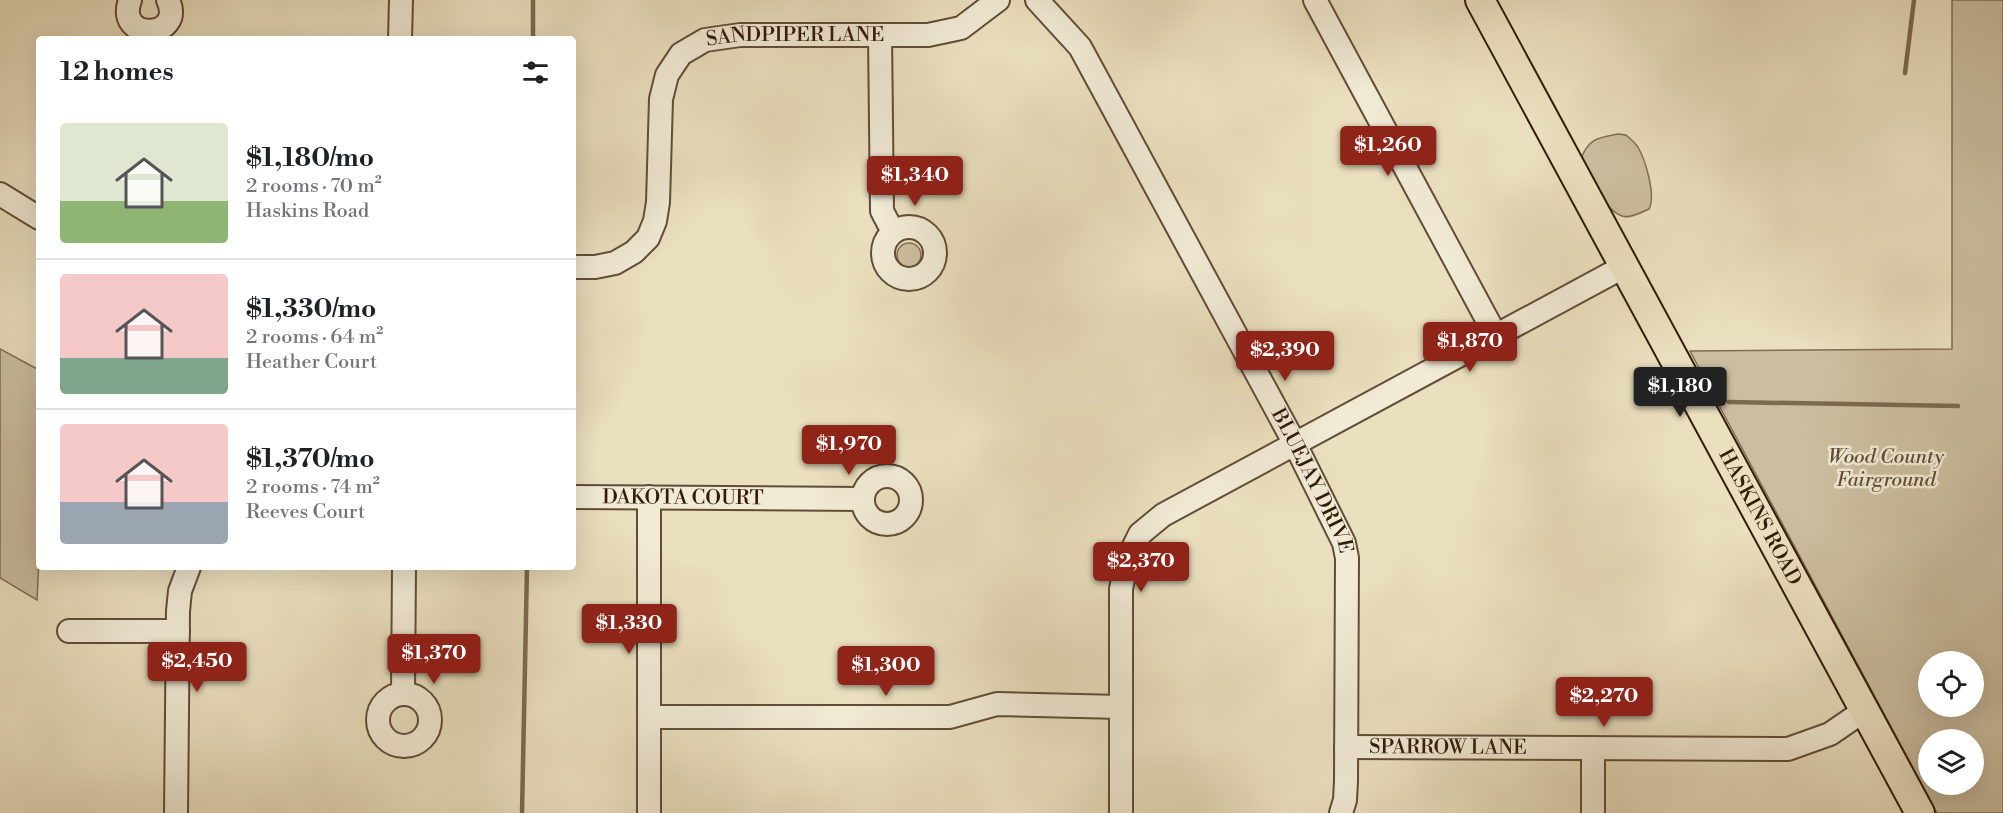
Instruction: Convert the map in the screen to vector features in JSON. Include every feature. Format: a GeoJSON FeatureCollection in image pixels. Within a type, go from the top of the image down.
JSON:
{"type":"FeatureCollection","features":[{"type":"Feature","properties":{"kind":"main road","name":"HASKINS ROAD"},"geometry":{"type":"LineString","coordinates":[[1480,0],[1920,813]]}},
{"type":"Feature","properties":{"kind":"street"},"geometry":{"type":"LineString","coordinates":[[130,0],[128,6],[130,20],[140,30],[147,32],[161,29],[166,24],[171,11],[168,0]]}},
{"type":"Feature","properties":{"kind":"street"},"geometry":{"type":"LineString","coordinates":[[400,0],[400,36]]}},
{"type":"Feature","properties":{"kind":"street","name":"SANDPIPER LANE"},"geometry":{"type":"LineString","coordinates":[[576,267],[595,267],[615,263],[634,252],[648,238],[655,221],[658,202],[661,99],[667,75],[681,54],[705,40],[740,35],[928,35],[962,28],[998,0]]}},
{"type":"Feature","properties":{"kind":"street","name":"BLUEJAY DRIVE"},"geometry":{"type":"LineString","coordinates":[[1037,0],[1080,47],[1295,444],[1344,543],[1347,558],[1346,747],[1345,800],[1341,813]]}},
{"type":"Feature","properties":{"kind":"street"},"geometry":{"type":"LineString","coordinates":[[1316,0],[1496,336]]}},
{"type":"Feature","properties":{"kind":"street"},"geometry":{"type":"LineString","coordinates":[[880,35],[882,211],[893,232]]}},
{"type":"Feature","properties":{"kind":"street"},"geometry":{"type":"LineString","coordinates":[[0,194],[36,216]]}},
{"type":"Feature","properties":{"kind":"street"},"geometry":{"type":"LineString","coordinates":[[1121,813],[1121,589],[1127,560],[1140,534],[1163,515],[1625,266]]}},
{"type":"Feature","properties":{"kind":"street","name":"DAKOTA COURT"},"geometry":{"type":"LineString","coordinates":[[576,497],[863,499]]}},
{"type":"Feature","properties":{"kind":"street"},"geometry":{"type":"LineString","coordinates":[[649,813],[650,497]]}},
{"type":"Feature","properties":{"kind":"street"},"geometry":{"type":"LineString","coordinates":[[176,813],[178,631],[180,591],[188,570]]}},
{"type":"Feature","properties":{"kind":"street"},"geometry":{"type":"LineString","coordinates":[[403,694],[404,570]]}},
{"type":"Feature","properties":{"kind":"street"},"geometry":{"type":"LineString","coordinates":[[69,631],[178,631]]}},
{"type":"Feature","properties":{"kind":"street"},"geometry":{"type":"LineString","coordinates":[[650,717],[950,717],[997,704],[1121,706]]}},
{"type":"Feature","properties":{"kind":"street","name":"SPARROW LANE"},"geometry":{"type":"LineString","coordinates":[[1346,747],[1788,749],[1830,734],[1864,710]]}},
{"type":"Feature","properties":{"kind":"street"},"geometry":{"type":"LineString","coordinates":[[1593,748],[1593,813]]}},
{"type":"Feature","properties":{"kind":"green space","name":"Wood County Fairground"},"geometry":{"type":"Polygon","coordinates":[[[1952,0],[2003,0],[2003,813],[1937,813],[1927,795],[1984,795],[1984,729],[1918,729],[1918,777],[1690,351],[1952,349],[1952,0]]]}},
{"type":"Feature","properties":{"kind":"green space"},"geometry":{"type":"Polygon","coordinates":[[[1618,134],[1626,135],[1638,147],[1651,188],[1649,209],[1629,217],[1622,216],[1609,207],[1581,158],[1588,146],[1595,140],[1618,134]]]}},
{"type":"Feature","properties":{"kind":"green space"},"geometry":{"type":"Polygon","coordinates":[[[909,243],[918,246],[921,255],[918,264],[909,267],[900,264],[897,255],[900,246],[909,243]]]}},
{"type":"Feature","properties":{"kind":"green space"},"geometry":{"type":"Polygon","coordinates":[[[0,349],[36,368],[37,600],[0,578],[0,349]]]}},
{"type":"Feature","properties":{"kind":"waterway"},"geometry":{"type":"LineString","coordinates":[[533,0],[533,36]]}},
{"type":"Feature","properties":{"kind":"waterway"},"geometry":{"type":"LineString","coordinates":[[1905,73],[1914,0]]}},
{"type":"Feature","properties":{"kind":"waterway"},"geometry":{"type":"LineString","coordinates":[[1729,402],[1958,406]]}},
{"type":"Feature","properties":{"kind":"waterway"},"geometry":{"type":"LineString","coordinates":[[522,813],[527,570]]}}]}
